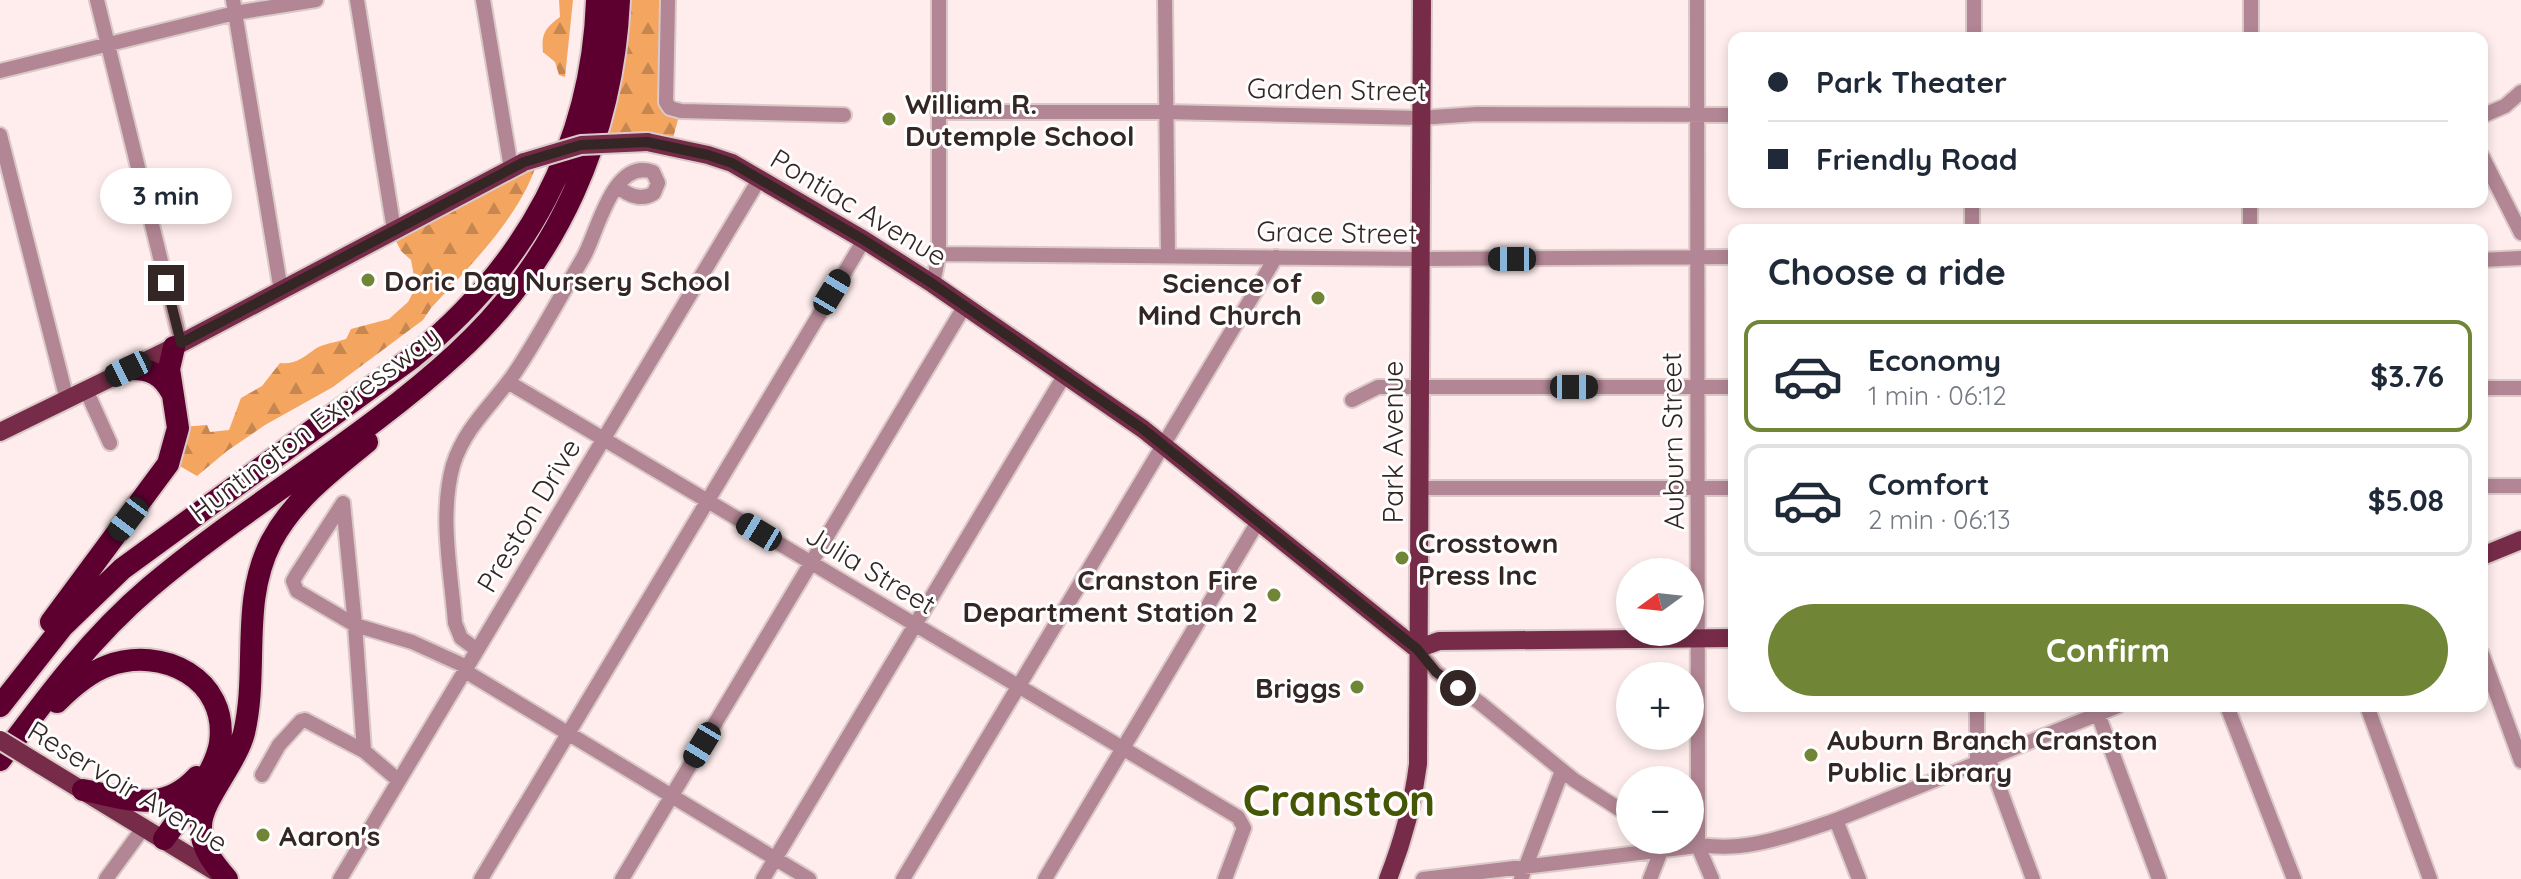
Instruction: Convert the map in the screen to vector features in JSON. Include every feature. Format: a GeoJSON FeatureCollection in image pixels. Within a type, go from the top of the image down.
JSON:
{"type":"FeatureCollection","features":[{"type":"Feature","properties":{"kind":"highway","name":"Huntington Expressway"},"geometry":{"type":"LineString","coordinates":[[0,705],[63,626],[122,569],[413,357],[491,282],[532,225],[566,154],[589,78],[597,0]]}},
{"type":"Feature","properties":{"kind":"highway","name":"Huntington Expressway"},"geometry":{"type":"LineString","coordinates":[[0,762],[80,655],[137,599],[183,561],[425,380],[484,327],[517,289],[546,248],[582,177],[606,99],[619,0]]}},
{"type":"Feature","properties":{"kind":"highway"},"geometry":{"type":"LineString","coordinates":[[168,841],[185,832],[207,804],[229,770],[242,737],[247,710],[253,597],[275,533],[307,493],[431,387],[484,327]]}},
{"type":"Feature","properties":{"kind":"highway"},"geometry":{"type":"LineString","coordinates":[[0,705],[29,653],[168,464],[178,428],[169,361],[178,345]]}},
{"type":"Feature","properties":{"kind":"highway"},"geometry":{"type":"LineString","coordinates":[[128,369],[145,369],[158,375],[168,385],[176,402]]}},
{"type":"Feature","properties":{"kind":"highway"},"geometry":{"type":"LineString","coordinates":[[0,762],[79,682],[98,669],[122,661],[150,659],[177,665],[210,692],[221,730],[215,760],[168,841]]}},
{"type":"Feature","properties":{"kind":"highway"},"geometry":{"type":"LineString","coordinates":[[83,790],[145,801],[168,799],[181,792],[202,771],[215,750],[221,730]]}},
{"type":"Feature","properties":{"kind":"highway"},"geometry":{"type":"LineString","coordinates":[[207,804],[201,821],[203,841],[227,879]]}},
{"type":"Feature","properties":{"kind":"main road","name":"Park Avenue"},"geometry":{"type":"LineString","coordinates":[[1388,879],[1407,824],[1416,776],[1420,619],[1419,118],[1422,0]]}},
{"type":"Feature","properties":{"kind":"main road","name":"Pontiac Avenue"},"geometry":{"type":"LineString","coordinates":[[0,432],[178,345],[518,165],[581,145],[647,142],[732,163],[933,284],[1163,445],[1417,649]]}},
{"type":"Feature","properties":{"kind":"main road"},"geometry":{"type":"LineString","coordinates":[[2488,554],[2521,540]]}},
{"type":"Feature","properties":{"kind":"main road"},"geometry":{"type":"LineString","coordinates":[[1704,638],[1728,638]]}},
{"type":"Feature","properties":{"kind":"main road"},"geometry":{"type":"LineString","coordinates":[[1417,649],[1439,641],[1616,639]]}},
{"type":"Feature","properties":{"kind":"main road","name":"Reservoir Avenue"},"geometry":{"type":"LineString","coordinates":[[0,740],[227,879]]}},
{"type":"Feature","properties":{"kind":"street"},"geometry":{"type":"LineString","coordinates":[[97,0],[178,345]]}},
{"type":"Feature","properties":{"kind":"street"},"geometry":{"type":"LineString","coordinates":[[0,71],[108,44],[234,7],[316,0]]}},
{"type":"Feature","properties":{"kind":"street"},"geometry":{"type":"LineString","coordinates":[[357,0],[394,230]]}},
{"type":"Feature","properties":{"kind":"street"},"geometry":{"type":"LineString","coordinates":[[483,0],[518,165]]}},
{"type":"Feature","properties":{"kind":"street"},"geometry":{"type":"LineString","coordinates":[[668,0],[666,102],[670,108],[681,111],[844,115]]}},
{"type":"Feature","properties":{"kind":"street"},"geometry":{"type":"LineString","coordinates":[[933,284],[939,254],[939,0]]}},
{"type":"Feature","properties":{"kind":"street"},"geometry":{"type":"LineString","coordinates":[[1165,0],[1168,255]]}},
{"type":"Feature","properties":{"kind":"street","name":"Auburn Street"},"geometry":{"type":"LineString","coordinates":[[1697,0],[1695,257],[1699,558]]}},
{"type":"Feature","properties":{"kind":"street"},"geometry":{"type":"LineString","coordinates":[[1974,0],[1974,32]]}},
{"type":"Feature","properties":{"kind":"street"},"geometry":{"type":"LineString","coordinates":[[2251,0],[2251,32]]}},
{"type":"Feature","properties":{"kind":"street"},"geometry":{"type":"LineString","coordinates":[[234,7],[281,291]]}},
{"type":"Feature","properties":{"kind":"street"},"geometry":{"type":"LineString","coordinates":[[2488,113],[2505,106],[2521,92]]}},
{"type":"Feature","properties":{"kind":"street","name":"Garden Street"},"geometry":{"type":"LineString","coordinates":[[938,112],[1166,112],[1419,118],[1477,114],[1728,115]]}},
{"type":"Feature","properties":{"kind":"street"},"geometry":{"type":"LineString","coordinates":[[0,135],[67,400]]}},
{"type":"Feature","properties":{"kind":"street"},"geometry":{"type":"LineString","coordinates":[[2488,168],[2521,233]]}},
{"type":"Feature","properties":{"kind":"street","name":"Preston Drive"},"geometry":{"type":"LineString","coordinates":[[340,879],[760,178]]}},
{"type":"Feature","properties":{"kind":"street"},"geometry":{"type":"LineString","coordinates":[[477,650],[461,638],[455,623],[447,517],[454,462],[468,432],[508,382],[589,248],[603,207],[619,187]]}},
{"type":"Feature","properties":{"kind":"street"},"geometry":{"type":"LineString","coordinates":[[481,879],[864,240]]}},
{"type":"Feature","properties":{"kind":"street","name":"Grace Street"},"geometry":{"type":"LineString","coordinates":[[939,254],[1420,259],[1728,257]]}},
{"type":"Feature","properties":{"kind":"street"},"geometry":{"type":"LineString","coordinates":[[903,879],[1276,257]]}},
{"type":"Feature","properties":{"kind":"street"},"geometry":{"type":"LineString","coordinates":[[2488,260],[2521,258]]}},
{"type":"Feature","properties":{"kind":"street"},"geometry":{"type":"LineString","coordinates":[[622,879],[964,307]]}},
{"type":"Feature","properties":{"kind":"street"},"geometry":{"type":"LineString","coordinates":[[763,879],[1064,376]]}},
{"type":"Feature","properties":{"kind":"street","name":"Julia Street"},"geometry":{"type":"LineString","coordinates":[[508,382],[1238,817],[1244,828],[1225,879]]}},
{"type":"Feature","properties":{"kind":"street"},"geometry":{"type":"LineString","coordinates":[[1352,400],[1378,387],[1728,387]]}},
{"type":"Feature","properties":{"kind":"street"},"geometry":{"type":"LineString","coordinates":[[2488,388],[2521,388]]}},
{"type":"Feature","properties":{"kind":"street"},"geometry":{"type":"LineString","coordinates":[[86,390],[110,443]]}},
{"type":"Feature","properties":{"kind":"street"},"geometry":{"type":"LineString","coordinates":[[2488,486],[2521,486]]}},
{"type":"Feature","properties":{"kind":"street"},"geometry":{"type":"LineString","coordinates":[[1421,488],[1728,488]]}},
{"type":"Feature","properties":{"kind":"street"},"geometry":{"type":"LineString","coordinates":[[364,751],[355,625],[343,503],[293,581],[297,591],[355,625],[412,642],[466,669],[567,734],[809,879]]}},
{"type":"Feature","properties":{"kind":"street"},"geometry":{"type":"LineString","coordinates":[[1045,879],[1259,520]]}},
{"type":"Feature","properties":{"kind":"street","name":"Auburn Street"},"geometry":{"type":"LineString","coordinates":[[1698,646],[1698,766]]}},
{"type":"Feature","properties":{"kind":"street","name":"Pontiac Avenue"},"geometry":{"type":"LineString","coordinates":[[1417,649],[1436,672],[1480,703],[1562,771],[1616,807]]}},
{"type":"Feature","properties":{"kind":"street"},"geometry":{"type":"LineString","coordinates":[[2488,670],[2521,761]]}},
{"type":"Feature","properties":{"kind":"street"},"geometry":{"type":"LineString","coordinates":[[1978,712],[1983,759],[2033,879]]}},
{"type":"Feature","properties":{"kind":"street"},"geometry":{"type":"LineString","coordinates":[[1704,846],[1755,843],[1836,820],[2103,712]]}},
{"type":"Feature","properties":{"kind":"street"},"geometry":{"type":"LineString","coordinates":[[2229,712],[2294,879]]}},
{"type":"Feature","properties":{"kind":"street"},"geometry":{"type":"LineString","coordinates":[[2369,712],[2430,879]]}},
{"type":"Feature","properties":{"kind":"street"},"geometry":{"type":"LineString","coordinates":[[2098,714],[2159,879]]}},
{"type":"Feature","properties":{"kind":"street"},"geometry":{"type":"LineString","coordinates":[[262,775],[279,745],[301,721],[311,722],[364,751],[398,780]]}},
{"type":"Feature","properties":{"kind":"street"},"geometry":{"type":"LineString","coordinates":[[1523,874],[1562,771]]}},
{"type":"Feature","properties":{"kind":"street"},"geometry":{"type":"LineString","coordinates":[[1836,820],[1859,879]]}},
{"type":"Feature","properties":{"kind":"street"},"geometry":{"type":"LineString","coordinates":[[106,879],[144,827]]}},
{"type":"Feature","properties":{"kind":"street"},"geometry":{"type":"LineString","coordinates":[[1423,879],[1523,874],[1643,854]]}},
{"type":"Feature","properties":{"kind":"street"},"geometry":{"type":"LineString","coordinates":[[1650,879],[1660,854]]}},
{"type":"Feature","properties":{"kind":"street","name":"Auburn Street"},"geometry":{"type":"LineString","coordinates":[[1701,854],[1712,879]]}},
{"type":"Feature","properties":{"kind":"green space"},"geometry":{"type":"Polygon","coordinates":[[[559,0],[573,0],[565,77],[559,75],[555,62],[543,52],[545,32],[560,17],[559,0]]]}},
{"type":"Feature","properties":{"kind":"green space"},"geometry":{"type":"Polygon","coordinates":[[[628,0],[667,0],[669,103],[680,112],[672,142],[604,137],[628,0]]]}},
{"type":"Feature","properties":{"kind":"green space"},"geometry":{"type":"Polygon","coordinates":[[[539,155],[522,197],[509,217],[423,320],[333,387],[265,425],[197,476],[171,461],[181,427],[207,425],[210,432],[229,430],[241,398],[262,386],[280,363],[295,362],[318,347],[346,339],[351,329],[389,319],[408,302],[416,287],[411,260],[401,251],[392,233],[539,155]]]}},
{"type":"Feature","properties":{"kind":"place","name":"William R. Dutemple School"},"geometry":{"type":"Point","coordinates":[889,119]}},
{"type":"Feature","properties":{"kind":"place","name":"Doric Day Nursery School"},"geometry":{"type":"Point","coordinates":[368,280]}},
{"type":"Feature","properties":{"kind":"place","name":"Science of Mind Church"},"geometry":{"type":"Point","coordinates":[1318,298]}},
{"type":"Feature","properties":{"kind":"place","name":"Crosstown Press Inc"},"geometry":{"type":"Point","coordinates":[1402,558]}},
{"type":"Feature","properties":{"kind":"place","name":"Cranston Fire Department Station 2"},"geometry":{"type":"Point","coordinates":[1274,595]}},
{"type":"Feature","properties":{"kind":"place","name":"Briggs"},"geometry":{"type":"Point","coordinates":[1357,687]}},
{"type":"Feature","properties":{"kind":"place","name":"Auburn Branch Cranston Public Library"},"geometry":{"type":"Point","coordinates":[1811,755]}},
{"type":"Feature","properties":{"kind":"place","name":"Aaron's"},"geometry":{"type":"Point","coordinates":[263,835]}},
{"type":"Feature","properties":{"kind":"district","name":"Cranston"},"geometry":{"type":"Point","coordinates":[1339,799]}},
{"type":"Feature","properties":{"kind":"route"},"geometry":{"type":"LineString","coordinates":[[166,283],[181,343],[524,162],[581,145],[615,142],[647,142],[708,155],[760,178],[864,240],[1143,429],[1417,649],[1436,672],[1458,688]]}}]}
